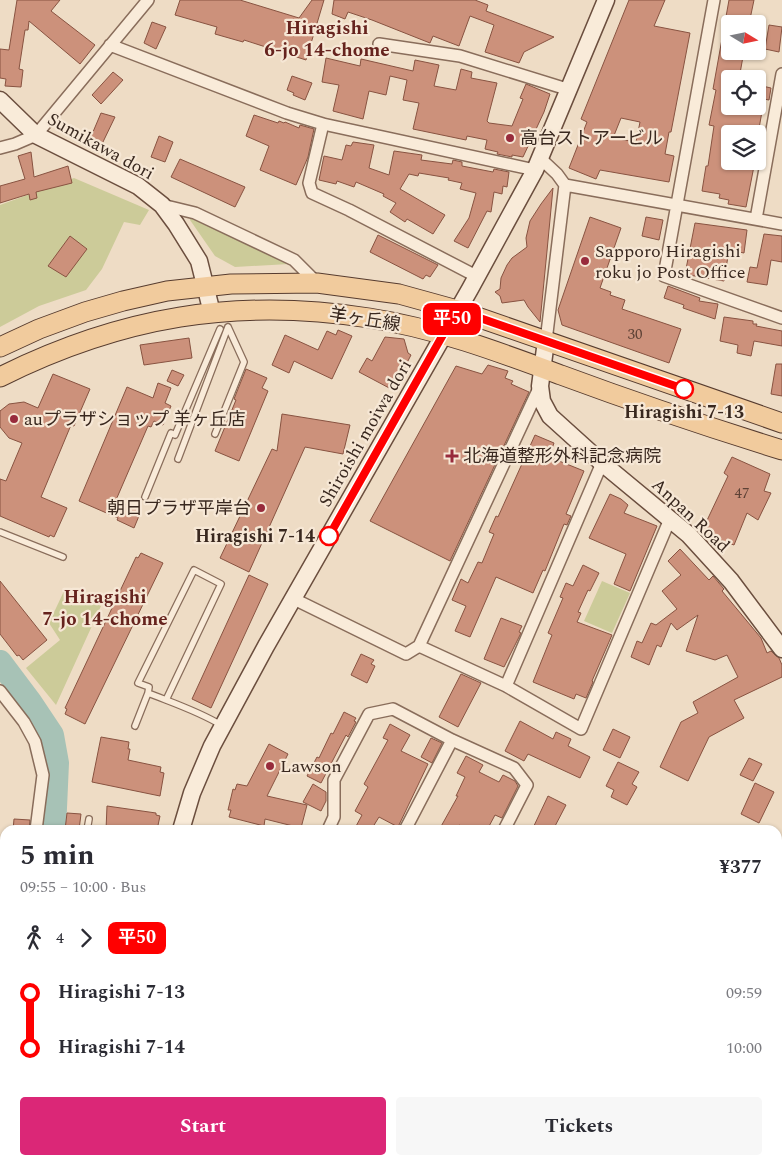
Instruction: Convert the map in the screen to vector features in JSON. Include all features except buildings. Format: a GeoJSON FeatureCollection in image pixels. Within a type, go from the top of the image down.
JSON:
{"type":"FeatureCollection","features":[{"type":"Feature","properties":{"kind":"main road","name":"Shiroishi moiwa dori"},"geometry":{"type":"LineString","coordinates":[[183,825],[192,794],[212,746],[538,165],[606,0]]}},
{"type":"Feature","properties":{"kind":"main road","name":"Sumikawa dori"},"geometry":{"type":"LineString","coordinates":[[0,100],[36,134],[138,186],[162,205],[199,261],[216,321]]}},
{"type":"Feature","properties":{"kind":"main road","name":"羊ヶ丘線"},"geometry":{"type":"LineString","coordinates":[[0,347],[39,329],[85,312],[167,291],[205,286],[269,282],[317,283],[399,294],[457,310],[782,423]]}},
{"type":"Feature","properties":{"kind":"main road","name":"羊ヶ丘線"},"geometry":{"type":"LineString","coordinates":[[0,377],[85,340],[122,329],[164,320],[216,321],[266,309],[328,313],[371,318],[443,335],[542,377],[782,450]]}},
{"type":"Feature","properties":{"kind":"main road","name":"Anpan Road"},"geometry":{"type":"LineString","coordinates":[[546,341],[542,377],[542,401],[550,416],[602,463],[689,535],[730,581],[782,649]]}},
{"type":"Feature","properties":{"kind":"street"},"geometry":{"type":"LineString","coordinates":[[0,148],[15,144],[36,134],[148,0]]}},
{"type":"Feature","properties":{"kind":"street"},"geometry":{"type":"LineString","coordinates":[[714,0],[664,276],[782,318]]}},
{"type":"Feature","properties":{"kind":"street"},"geometry":{"type":"LineString","coordinates":[[379,44],[460,56],[570,90]]}},
{"type":"Feature","properties":{"kind":"street"},"geometry":{"type":"LineString","coordinates":[[110,45],[287,113],[323,124],[538,165],[558,174],[565,185],[546,341]]}},
{"type":"Feature","properties":{"kind":"street"},"geometry":{"type":"LineString","coordinates":[[756,219],[782,74]]}},
{"type":"Feature","properties":{"kind":"street"},"geometry":{"type":"LineString","coordinates":[[323,124],[309,183],[312,193],[350,210],[476,276]]}},
{"type":"Feature","properties":{"kind":"street"},"geometry":{"type":"LineString","coordinates":[[565,185],[782,224]]}},
{"type":"Feature","properties":{"kind":"street"},"geometry":{"type":"LineString","coordinates":[[162,205],[194,213],[294,260],[317,283]]}},
{"type":"Feature","properties":{"kind":"street"},"geometry":{"type":"LineString","coordinates":[[294,599],[406,654],[419,646],[542,377]]}},
{"type":"Feature","properties":{"kind":"street"},"geometry":{"type":"LineString","coordinates":[[506,686],[602,463]]}},
{"type":"Feature","properties":{"kind":"street"},"geometry":{"type":"LineString","coordinates":[[419,646],[506,686],[582,729],[670,519]]}},
{"type":"Feature","properties":{"kind":"street"},"geometry":{"type":"LineString","coordinates":[[0,691],[24,722],[36,742],[43,775],[37,825]]}},
{"type":"Feature","properties":{"kind":"street"},"geometry":{"type":"LineString","coordinates":[[330,825],[334,817],[334,780],[369,714],[393,709],[452,740],[514,768],[527,785],[507,825]]}},
{"type":"Feature","properties":{"kind":"street"},"geometry":{"type":"LineString","coordinates":[[408,825],[452,740]]}},
{"type":"Feature","properties":{"kind":"lane"},"geometry":{"type":"LineString","coordinates":[[145,496],[171,433],[175,435],[216,321]]}},
{"type":"Feature","properties":{"kind":"lane"},"geometry":{"type":"LineString","coordinates":[[178,459],[228,327],[244,362],[215,434]]}},
{"type":"Feature","properties":{"kind":"lane"},"geometry":{"type":"LineString","coordinates":[[0,532],[63,557]]}},
{"type":"Feature","properties":{"kind":"lane"},"geometry":{"type":"LineString","coordinates":[[135,726],[148,692],[148,687],[138,682],[194,570],[222,584],[166,700]]}},
{"type":"Feature","properties":{"kind":"lane"},"geometry":{"type":"LineString","coordinates":[[148,692],[210,718],[223,726]]}},
{"type":"Feature","properties":{"kind":"lane"},"geometry":{"type":"LineString","coordinates":[[88,825],[89,819]]}},
{"type":"Feature","properties":{"kind":"shaded area"},"geometry":{"type":"Polygon","coordinates":[[[74,178],[149,210],[140,225],[124,222],[102,269],[86,290],[39,306],[0,327],[0,205],[74,178]]]}},
{"type":"Feature","properties":{"kind":"shaded area"},"geometry":{"type":"Polygon","coordinates":[[[190,217],[289,264],[235,267],[215,256],[190,220],[190,217]]]}},
{"type":"Feature","properties":{"kind":"shaded area"},"geometry":{"type":"Polygon","coordinates":[[[602,581],[630,593],[612,633],[584,621],[602,581]]]}},
{"type":"Feature","properties":{"kind":"shaded area"},"geometry":{"type":"Polygon","coordinates":[[[64,591],[101,606],[56,705],[26,668],[60,640],[49,623],[64,591]]]}},
{"type":"Feature","properties":{"kind":"waterway"},"geometry":{"type":"LineString","coordinates":[[0,662],[52,735],[57,763],[54,825]]}},
{"type":"Feature","properties":{"kind":"bus line","name":"平50"},"geometry":{"type":"LineString","coordinates":[[329,536],[457,310],[684,389]]}},
{"type":"Feature","properties":{"kind":"place","name":"高台ストアービル"},"geometry":{"type":"Point","coordinates":[510,138]}},
{"type":"Feature","properties":{"kind":"place","name":"Sapporo Hiragishi roku jo Post Office"},"geometry":{"type":"Point","coordinates":[585,261]}},
{"type":"Feature","properties":{"kind":"place","name":"Hiragishi 7-13"},"geometry":{"type":"Point","coordinates":[684,389]}},
{"type":"Feature","properties":{"kind":"place","name":"auプラザショップ 羊ヶ丘店"},"geometry":{"type":"Point","coordinates":[14,419]}},
{"type":"Feature","properties":{"kind":"place","name":"北海道整形外科記念病院"},"geometry":{"type":"Point","coordinates":[452,456]}},
{"type":"Feature","properties":{"kind":"place","name":"朝日プラザ平岸台"},"geometry":{"type":"Point","coordinates":[261,508]}},
{"type":"Feature","properties":{"kind":"place","name":"Hiragishi 7-14"},"geometry":{"type":"Point","coordinates":[329,536]}},
{"type":"Feature","properties":{"kind":"place","name":"Lawson"},"geometry":{"type":"Point","coordinates":[270,766]}},
{"type":"Feature","properties":{"kind":"district","name":"Hiragishi 6-jo 14-chome"},"geometry":{"type":"Point","coordinates":[327,38]}},
{"type":"Feature","properties":{"kind":"district","name":"Hiragishi 7-jo 14-chome"},"geometry":{"type":"Point","coordinates":[105,607]}}]}
